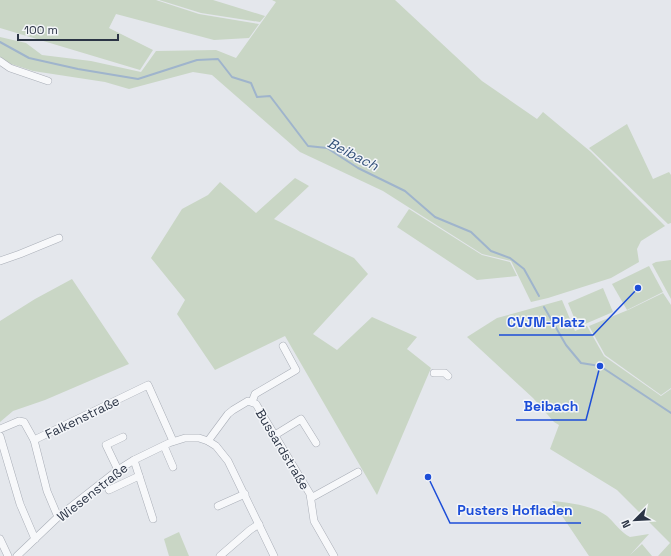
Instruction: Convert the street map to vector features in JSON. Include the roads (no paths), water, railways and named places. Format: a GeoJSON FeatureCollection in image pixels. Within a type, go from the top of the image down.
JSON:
{"type":"FeatureCollection","features":[{"type":"Feature","properties":{"kind":"street"},"geometry":{"type":"LineString","coordinates":[[0,61],[10,68],[48,81]]}},
{"type":"Feature","properties":{"kind":"street"},"geometry":{"type":"LineString","coordinates":[[0,261],[59,238]]}},
{"type":"Feature","properties":{"kind":"street","name":"Bussardstraße"},"geometry":{"type":"LineString","coordinates":[[252,402],[255,394],[296,370],[283,346]]}},
{"type":"Feature","properties":{"kind":"street"},"geometry":{"type":"LineString","coordinates":[[434,373],[444,373],[448,376]]}},
{"type":"Feature","properties":{"kind":"street","name":"Falkenstraße"},"geometry":{"type":"LineString","coordinates":[[58,518],[47,491],[34,440],[148,385],[173,441]]}},
{"type":"Feature","properties":{"kind":"street","name":"Bussardstraße"},"geometry":{"type":"LineString","coordinates":[[252,402],[259,409],[275,435],[311,498],[314,521],[334,556]]}},
{"type":"Feature","properties":{"kind":"street","name":"Bussardstraße"},"geometry":{"type":"LineString","coordinates":[[208,441],[233,410],[243,403],[252,402]]}},
{"type":"Feature","properties":{"kind":"street"},"geometry":{"type":"LineString","coordinates":[[275,435],[301,419],[316,443]]}},
{"type":"Feature","properties":{"kind":"street"},"geometry":{"type":"LineString","coordinates":[[0,429],[22,421],[34,440]]}},
{"type":"Feature","properties":{"kind":"street"},"geometry":{"type":"LineString","coordinates":[[0,436],[20,504],[35,539]]}},
{"type":"Feature","properties":{"kind":"street"},"geometry":{"type":"LineString","coordinates":[[118,470],[106,445],[123,437]]}},
{"type":"Feature","properties":{"kind":"street","name":"Wiesenstraße"},"geometry":{"type":"LineString","coordinates":[[17,556],[58,518],[118,470],[134,460],[173,441],[192,437],[208,441]]}},
{"type":"Feature","properties":{"kind":"street"},"geometry":{"type":"LineString","coordinates":[[208,441],[221,451],[228,461],[274,556]]}},
{"type":"Feature","properties":{"kind":"street"},"geometry":{"type":"LineString","coordinates":[[164,446],[173,467]]}},
{"type":"Feature","properties":{"kind":"street"},"geometry":{"type":"LineString","coordinates":[[134,460],[153,519]]}},
{"type":"Feature","properties":{"kind":"street","name":"Bussardstraße"},"geometry":{"type":"LineString","coordinates":[[311,498],[358,472]]}},
{"type":"Feature","properties":{"kind":"street"},"geometry":{"type":"LineString","coordinates":[[109,490],[139,476]]}},
{"type":"Feature","properties":{"kind":"street"},"geometry":{"type":"LineString","coordinates":[[218,506],[245,494]]}},
{"type":"Feature","properties":{"kind":"street"},"geometry":{"type":"LineString","coordinates":[[220,556],[259,524]]}},
{"type":"Feature","properties":{"kind":"street"},"geometry":{"type":"LineString","coordinates":[[0,539],[8,556]]}},
{"type":"Feature","properties":{"kind":"waterway","name":"Beibach"},"geometry":{"type":"LineString","coordinates":[[0,42],[29,58],[78,69],[138,79],[197,60],[218,59],[232,77],[251,83],[257,97],[270,96],[308,146],[327,148],[358,168],[405,191],[435,217],[471,232],[491,251],[510,258],[524,269],[539,296]]}},
{"type":"Feature","properties":{"kind":"waterway","name":"Beibach"},"geometry":{"type":"LineString","coordinates":[[544,307],[566,345],[581,363],[600,366],[671,413]]}},
{"type":"Feature","properties":{"kind":"place","name":"CVJM-Platz"},"geometry":{"type":"Point","coordinates":[638,288]}},
{"type":"Feature","properties":{"kind":"place","name":"Beibach"},"geometry":{"type":"Point","coordinates":[600,366]}},
{"type":"Feature","properties":{"kind":"place","name":"Pusters Hofladen"},"geometry":{"type":"Point","coordinates":[428,477]}}]}
